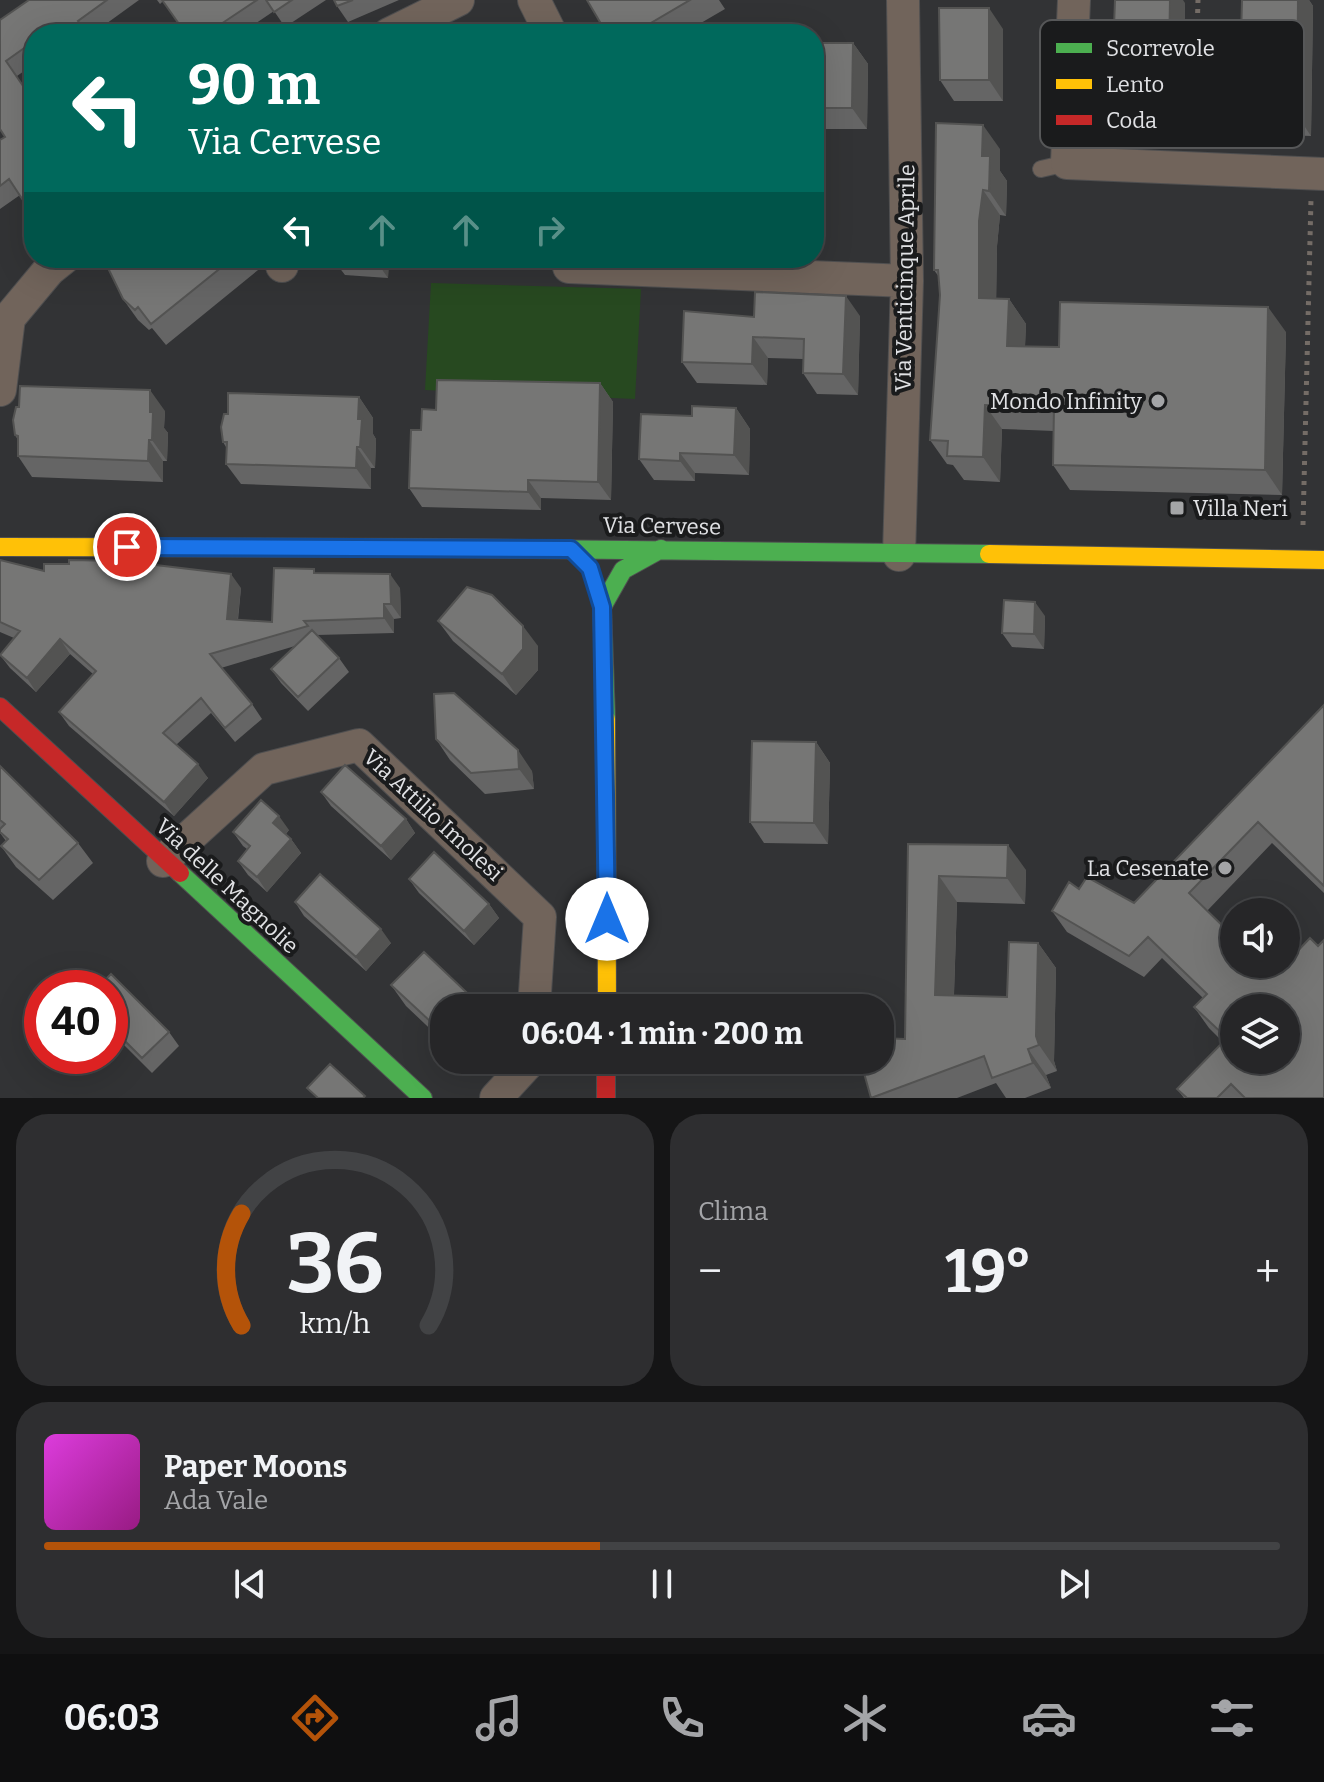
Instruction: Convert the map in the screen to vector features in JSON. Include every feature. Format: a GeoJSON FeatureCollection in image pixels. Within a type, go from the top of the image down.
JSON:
{"type":"FeatureCollection","features":[{"type":"Feature","properties":{"kind":"street"},"geometry":{"type":"LineString","coordinates":[[409,24],[458,0]]}},
{"type":"Feature","properties":{"kind":"street"},"geometry":{"type":"LineString","coordinates":[[534,0],[546,24]]}},
{"type":"Feature","properties":{"kind":"street","name":"Via Venticinque Aprile"},"geometry":{"type":"LineString","coordinates":[[899,555],[907,281],[903,0]]}},
{"type":"Feature","properties":{"kind":"street"},"geometry":{"type":"LineString","coordinates":[[1072,20],[1074,0]]}},
{"type":"Feature","properties":{"kind":"street"},"geometry":{"type":"LineString","coordinates":[[1056,148],[1054,166],[1318,174]]}},
{"type":"Feature","properties":{"kind":"street"},"geometry":{"type":"LineString","coordinates":[[0,390],[9,318],[52,268]]}},
{"type":"Feature","properties":{"kind":"street"},"geometry":{"type":"LineString","coordinates":[[694,268],[907,281]]}},
{"type":"Feature","properties":{"kind":"street","name":"Via Cervese"},"geometry":{"type":"LineString","coordinates":[[0,547],[661,549],[1324,560]]}},
{"type":"Feature","properties":{"kind":"street"},"geometry":{"type":"LineString","coordinates":[[571,549],[590,568],[602,607],[607,740],[607,994]]}},
{"type":"Feature","properties":{"kind":"street"},"geometry":{"type":"LineString","coordinates":[[602,607],[623,570],[661,549]]}},
{"type":"Feature","properties":{"kind":"street","name":"Via delle Magnolie"},"geometry":{"type":"LineString","coordinates":[[0,707],[163,861],[423,1098]]}},
{"type":"Feature","properties":{"kind":"street","name":"Via Attilio Imolesi"},"geometry":{"type":"LineString","coordinates":[[163,861],[264,769],[359,745],[540,917],[535,994]]}},
{"type":"Feature","properties":{"kind":"street"},"geometry":{"type":"LineString","coordinates":[[496,1098],[518,1074]]}},
{"type":"Feature","properties":{"kind":"street"},"geometry":{"type":"LineString","coordinates":[[606,1074],[606,1098]]}},
{"type":"Feature","properties":{"kind":"path"},"geometry":{"type":"LineString","coordinates":[[1198,0],[1198,20]]}},
{"type":"Feature","properties":{"kind":"path"},"geometry":{"type":"LineString","coordinates":[[1194,148],[1194,168]]}},
{"type":"Feature","properties":{"kind":"path"},"geometry":{"type":"LineString","coordinates":[[1303,538],[1318,174]]}},
{"type":"Feature","properties":{"kind":"green space"},"geometry":{"type":"Polygon","coordinates":[[[431,283],[641,289],[635,399],[425,390],[431,283]]]}},
{"type":"Feature","properties":{"kind":"building"},"geometry":{"type":"Polygon","coordinates":[[[29,0],[107,0],[78,21],[80,24],[24,24],[24,48],[6,61],[24,87],[24,202],[9,179],[0,186],[0,140],[5,137],[0,129],[0,20],[29,0]]]}},
{"type":"Feature","properties":{"kind":"building"},"geometry":{"type":"Polygon","coordinates":[[[162,0],[257,0],[221,24],[179,24],[162,0]]]}},
{"type":"Feature","properties":{"kind":"building"},"geometry":{"type":"Polygon","coordinates":[[[266,0],[292,0],[274,12],[266,0]]]}},
{"type":"Feature","properties":{"kind":"building"},"geometry":{"type":"Polygon","coordinates":[[[334,0],[353,0],[337,6],[334,0]]]}},
{"type":"Feature","properties":{"kind":"building"},"geometry":{"type":"Polygon","coordinates":[[[587,0],[690,0],[649,24],[601,24],[587,0]]]}},
{"type":"Feature","properties":{"kind":"building"},"geometry":{"type":"Polygon","coordinates":[[[1115,0],[1170,0],[1170,20],[1114,20],[1115,0]]]}},
{"type":"Feature","properties":{"kind":"building"},"geometry":{"type":"Polygon","coordinates":[[[1242,0],[1298,0],[1298,20],[1241,20],[1242,0]]]}},
{"type":"Feature","properties":{"kind":"building"},"geometry":{"type":"Polygon","coordinates":[[[939,8],[989,8],[989,80],[940,80],[939,8]]]}},
{"type":"Feature","properties":{"kind":"building"},"geometry":{"type":"Polygon","coordinates":[[[824,43],[853,43],[852,108],[824,108],[824,43]]]}},
{"type":"Feature","properties":{"kind":"building"},"geometry":{"type":"Polygon","coordinates":[[[936,123],[983,125],[982,156],[990,156],[989,191],[983,190],[979,221],[979,298],[1009,299],[1007,346],[1059,347],[1060,302],[1268,307],[1265,470],[1053,465],[1054,407],[985,405],[983,457],[947,456],[948,441],[930,440],[940,295],[938,270],[934,270],[936,123]]]}},
{"type":"Feature","properties":{"kind":"building"},"geometry":{"type":"Polygon","coordinates":[[[108,268],[221,268],[151,324],[138,307],[135,310],[123,299],[108,268]]]}},
{"type":"Feature","properties":{"kind":"building"},"geometry":{"type":"Polygon","coordinates":[[[755,292],[846,296],[843,374],[803,373],[804,339],[753,337],[752,364],[682,362],[684,311],[754,317],[755,292]]]}},
{"type":"Feature","properties":{"kind":"building"},"geometry":{"type":"Polygon","coordinates":[[[437,380],[600,383],[598,482],[528,480],[528,492],[409,488],[411,430],[421,430],[422,409],[436,410],[437,380]]]}},
{"type":"Feature","properties":{"kind":"building"},"geometry":{"type":"Polygon","coordinates":[[[20,386],[150,390],[150,412],[153,412],[148,461],[18,456],[18,436],[15,435],[13,420],[16,407],[19,407],[20,386]]]}},
{"type":"Feature","properties":{"kind":"building"},"geometry":{"type":"Polygon","coordinates":[[[228,393],[359,397],[358,419],[362,419],[356,468],[226,464],[227,442],[223,442],[221,427],[224,414],[228,414],[228,393]]]}},
{"type":"Feature","properties":{"kind":"building"},"geometry":{"type":"Polygon","coordinates":[[[692,406],[736,408],[734,455],[680,453],[680,461],[639,459],[641,414],[692,416],[692,406]]]}},
{"type":"Feature","properties":{"kind":"building"},"geometry":{"type":"Polygon","coordinates":[[[0,560],[44,571],[44,564],[69,564],[69,560],[122,561],[231,574],[227,619],[272,622],[274,568],[314,569],[314,573],[390,574],[391,604],[384,604],[384,618],[304,621],[308,626],[210,654],[252,704],[225,728],[201,698],[163,733],[198,764],[164,802],[59,712],[96,671],[60,639],[27,678],[0,655],[20,631],[0,622],[0,560]]]}},
{"type":"Feature","properties":{"kind":"building"},"geometry":{"type":"Polygon","coordinates":[[[467,587],[492,595],[523,626],[523,649],[502,674],[438,621],[467,587]]]}},
{"type":"Feature","properties":{"kind":"building"},"geometry":{"type":"Polygon","coordinates":[[[1004,600],[1035,602],[1034,634],[1002,633],[1004,600]]]}},
{"type":"Feature","properties":{"kind":"building"},"geometry":{"type":"Polygon","coordinates":[[[312,630],[339,658],[298,697],[271,669],[312,630]]]}},
{"type":"Feature","properties":{"kind":"building"},"geometry":{"type":"Polygon","coordinates":[[[454,693],[518,750],[519,769],[471,773],[436,739],[434,694],[454,693]]]}},
{"type":"Feature","properties":{"kind":"building"},"geometry":{"type":"Polygon","coordinates":[[[1324,705],[1324,886],[1258,822],[1189,893],[1220,923],[1220,978],[1300,978],[1300,949],[1310,938],[1318,946],[1324,940],[1324,1098],[1245,1098],[1231,1084],[1217,1098],[1187,1098],[1177,1089],[1220,1045],[1220,1074],[1300,1074],[1300,994],[1220,994],[1220,1031],[1194,1007],[1207,994],[1148,937],[1129,956],[1052,911],[1069,882],[1079,889],[1087,877],[1134,903],[1324,705]]]}},
{"type":"Feature","properties":{"kind":"building"},"geometry":{"type":"Polygon","coordinates":[[[752,741],[816,742],[814,823],[750,822],[752,741]]]}},
{"type":"Feature","properties":{"kind":"building"},"geometry":{"type":"Polygon","coordinates":[[[345,765],[406,819],[381,846],[321,792],[345,765]]]}},
{"type":"Feature","properties":{"kind":"building"},"geometry":{"type":"Polygon","coordinates":[[[0,766],[78,843],[39,880],[1,846],[8,839],[0,832],[5,824],[0,820],[0,766]]]}},
{"type":"Feature","properties":{"kind":"building"},"geometry":{"type":"Polygon","coordinates":[[[261,800],[279,816],[273,823],[291,839],[257,877],[238,861],[250,846],[233,832],[261,800]]]}},
{"type":"Feature","properties":{"kind":"building"},"geometry":{"type":"Polygon","coordinates":[[[908,844],[1008,845],[1007,878],[939,876],[935,995],[1007,997],[1009,942],[1038,943],[1036,1036],[1039,1045],[1028,1049],[1033,1063],[992,1078],[984,1056],[871,1098],[864,1074],[894,1074],[894,1039],[905,1039],[908,844]]]}},
{"type":"Feature","properties":{"kind":"building"},"geometry":{"type":"Polygon","coordinates":[[[434,852],[489,904],[464,931],[409,879],[434,852]]]}},
{"type":"Feature","properties":{"kind":"building"},"geometry":{"type":"Polygon","coordinates":[[[320,874],[381,929],[356,957],[295,902],[320,874]]]}},
{"type":"Feature","properties":{"kind":"building"},"geometry":{"type":"Polygon","coordinates":[[[424,952],[468,994],[430,994],[430,1021],[391,985],[424,952]]]}},
{"type":"Feature","properties":{"kind":"building"},"geometry":{"type":"Polygon","coordinates":[[[128,991],[169,1032],[142,1058],[128,1044],[128,991]]]}},
{"type":"Feature","properties":{"kind":"building"},"geometry":{"type":"Polygon","coordinates":[[[330,1064],[365,1096],[318,1098],[307,1088],[330,1064]]]}},
{"type":"Feature","properties":{"kind":"traffic: fast"},"geometry":{"type":"LineString","coordinates":[[448,548],[989,554]]}},
{"type":"Feature","properties":{"kind":"traffic: fast"},"geometry":{"type":"LineString","coordinates":[[606,719],[602,607],[623,570],[661,549]]}},
{"type":"Feature","properties":{"kind":"traffic: fast"},"geometry":{"type":"LineString","coordinates":[[180,873],[423,1098]]}},
{"type":"Feature","properties":{"kind":"traffic: slow"},"geometry":{"type":"LineString","coordinates":[[0,547],[448,548]]}},
{"type":"Feature","properties":{"kind":"traffic: slow"},"geometry":{"type":"LineString","coordinates":[[989,554],[1324,560]]}},
{"type":"Feature","properties":{"kind":"traffic: slow"},"geometry":{"type":"LineString","coordinates":[[606,719],[607,994]]}},
{"type":"Feature","properties":{"kind":"traffic: jam"},"geometry":{"type":"LineString","coordinates":[[0,707],[180,873]]}},
{"type":"Feature","properties":{"kind":"traffic: jam"},"geometry":{"type":"LineString","coordinates":[[606,1074],[606,1098]]}},
{"type":"Feature","properties":{"kind":"place","name":"Mondo Infinity"},"geometry":{"type":"Point","coordinates":[1158,401]}},
{"type":"Feature","properties":{"kind":"place","name":"Villa Neri"},"geometry":{"type":"Point","coordinates":[1177,508]}},
{"type":"Feature","properties":{"kind":"place","name":"La Cesenate"},"geometry":{"type":"Point","coordinates":[1225,868]}},
{"type":"Feature","properties":{"kind":"route"},"geometry":{"type":"LineString","coordinates":[[127,547],[571,549],[590,568],[602,607],[607,740],[607,919]]}}]}
